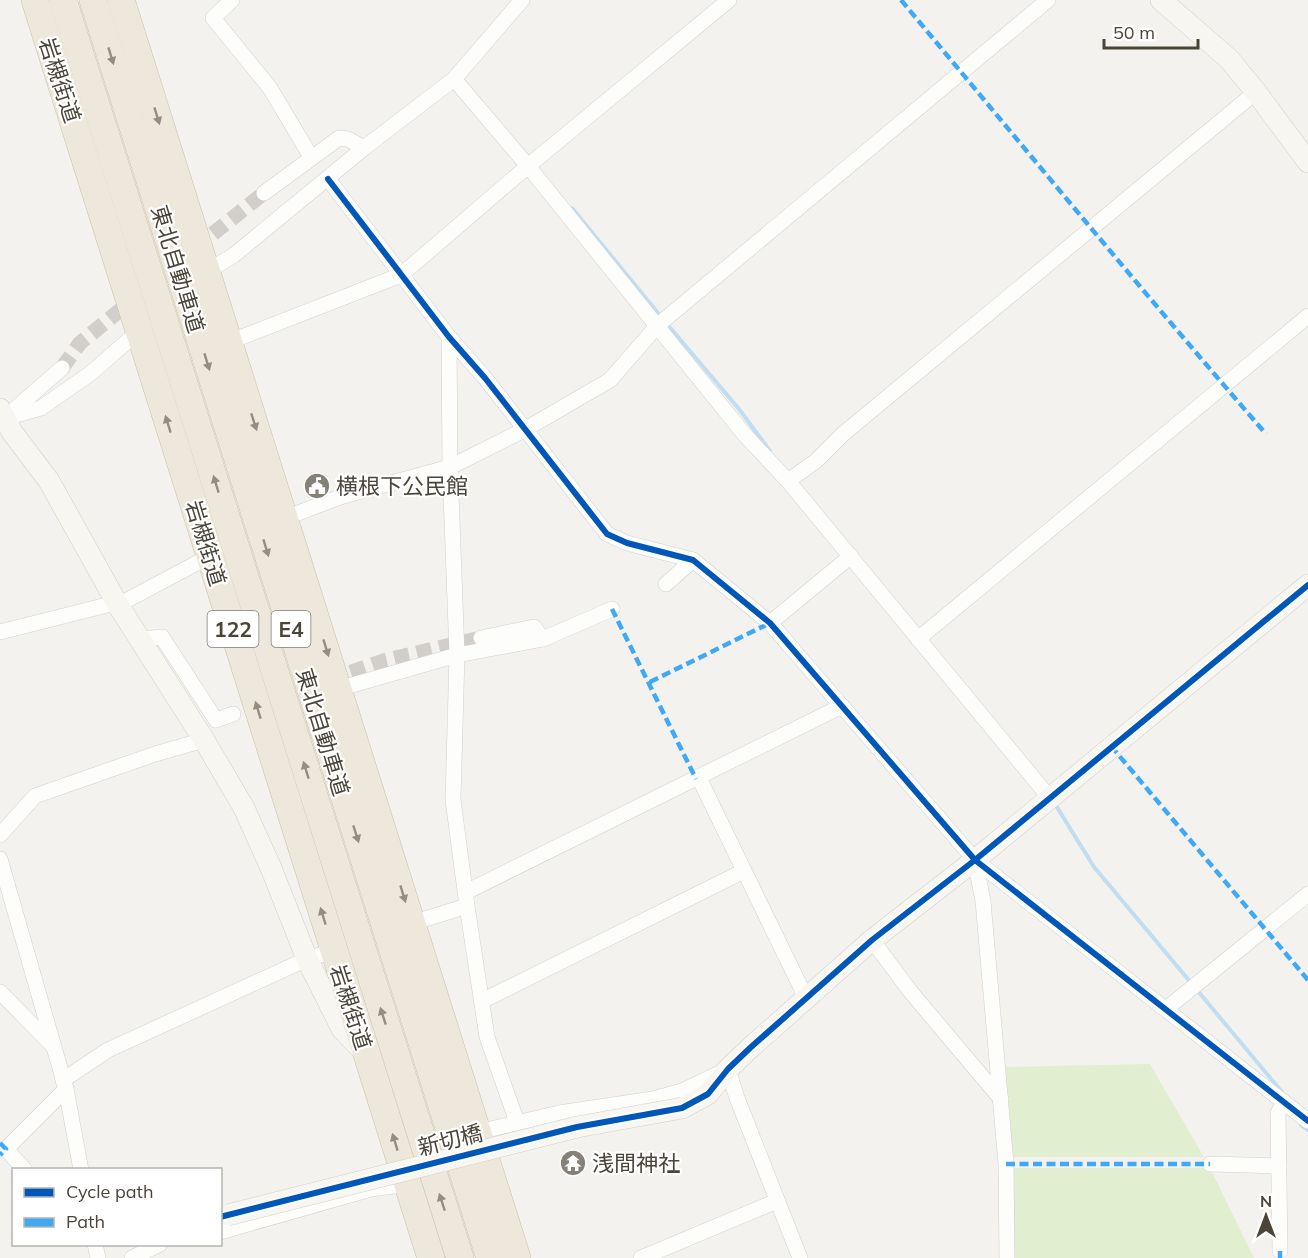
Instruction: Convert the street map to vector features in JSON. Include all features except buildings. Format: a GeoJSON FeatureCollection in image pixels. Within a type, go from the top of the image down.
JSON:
{"type":"FeatureCollection","features":[{"type":"Feature","properties":{"kind":"highway","name":"岩槻街道"},"geometry":{"type":"LineString","coordinates":[[35,0],[431,1258]]}},
{"type":"Feature","properties":{"kind":"highway","name":"東北自動車道"},"geometry":{"type":"LineString","coordinates":[[63,0],[460,1258]]}},
{"type":"Feature","properties":{"kind":"highway","name":"東北自動車道"},"geometry":{"type":"LineString","coordinates":[[93,0],[490,1258]]}},
{"type":"Feature","properties":{"kind":"highway"},"geometry":{"type":"LineString","coordinates":[[121,0],[517,1258]]}},
{"type":"Feature","properties":{"kind":"street"},"geometry":{"type":"LineString","coordinates":[[232,0],[213,18],[270,88],[311,157]]}},
{"type":"Feature","properties":{"kind":"street"},"geometry":{"type":"LineString","coordinates":[[206,272],[234,255],[364,148],[454,79],[522,0]]}},
{"type":"Feature","properties":{"kind":"street"},"geometry":{"type":"LineString","coordinates":[[229,342],[401,275],[528,166],[729,0]]}},
{"type":"Feature","properties":{"kind":"street"},"geometry":{"type":"LineString","coordinates":[[285,518],[340,497],[450,467],[524,430],[610,380],[658,326],[1048,0]]}},
{"type":"Feature","properties":{"kind":"street"},"geometry":{"type":"LineString","coordinates":[[1161,0],[1229,59],[1308,162]]}},
{"type":"Feature","properties":{"kind":"street"},"geometry":{"type":"LineString","coordinates":[[454,79],[528,166],[744,434],[788,481],[1049,797]]}},
{"type":"Feature","properties":{"kind":"street"},"geometry":{"type":"LineString","coordinates":[[788,481],[1256,92]]}},
{"type":"Feature","properties":{"kind":"street"},"geometry":{"type":"LineString","coordinates":[[264,193],[339,138],[348,139],[364,148]]}},
{"type":"Feature","properties":{"kind":"street"},"geometry":{"type":"LineString","coordinates":[[328,179],[449,337],[485,378],[607,534],[627,543],[693,560],[770,623],[975,860],[1308,1121]]}},
{"type":"Feature","properties":{"kind":"street"},"geometry":{"type":"LineString","coordinates":[[918,639],[1308,316]]}},
{"type":"Feature","properties":{"kind":"street"},"geometry":{"type":"LineString","coordinates":[[4,424],[41,408],[91,373],[139,331]]}},
{"type":"Feature","properties":{"kind":"street"},"geometry":{"type":"LineString","coordinates":[[449,337],[450,467],[457,654],[453,800],[487,1037],[517,1122]]}},
{"type":"Feature","properties":{"kind":"street"},"geometry":{"type":"LineString","coordinates":[[4,424],[62,368]]}},
{"type":"Feature","properties":{"kind":"street"},"geometry":{"type":"LineString","coordinates":[[4,424],[49,481],[118,605],[204,740],[244,808],[271,868],[307,959],[342,1029],[367,1055]]}},
{"type":"Feature","properties":{"kind":"street"},"geometry":{"type":"LineString","coordinates":[[0,632],[111,604],[118,605],[210,556]]}},
{"type":"Feature","properties":{"kind":"street"},"geometry":{"type":"LineString","coordinates":[[770,623],[851,556]]}},
{"type":"Feature","properties":{"kind":"street"},"geometry":{"type":"LineString","coordinates":[[666,584],[693,560]]}},
{"type":"Feature","properties":{"kind":"street","name":"新切橋"},"geometry":{"type":"LineString","coordinates":[[223,1221],[577,1127],[682,1108],[708,1094],[728,1069],[872,940],[975,860],[1308,585]]}},
{"type":"Feature","properties":{"kind":"street"},"geometry":{"type":"LineString","coordinates":[[338,689],[457,654],[543,639],[612,609]]}},
{"type":"Feature","properties":{"kind":"street"},"geometry":{"type":"LineString","coordinates":[[480,638],[534,627],[543,639]]}},
{"type":"Feature","properties":{"kind":"street"},"geometry":{"type":"LineString","coordinates":[[141,639],[162,637],[216,720],[233,714]]}},
{"type":"Feature","properties":{"kind":"street"},"geometry":{"type":"LineString","coordinates":[[412,923],[466,899],[842,706]]}},
{"type":"Feature","properties":{"kind":"street"},"geometry":{"type":"LineString","coordinates":[[0,835],[34,796],[155,754],[204,740]]}},
{"type":"Feature","properties":{"kind":"street"},"geometry":{"type":"LineString","coordinates":[[699,778],[806,998]]}},
{"type":"Feature","properties":{"kind":"street"},"geometry":{"type":"LineString","coordinates":[[0,859],[65,1085],[81,1168]]}},
{"type":"Feature","properties":{"kind":"street"},"geometry":{"type":"LineString","coordinates":[[975,860],[983,900],[1001,1099],[1006,1164],[1007,1258]]}},
{"type":"Feature","properties":{"kind":"street"},"geometry":{"type":"LineString","coordinates":[[482,1001],[744,871]]}},
{"type":"Feature","properties":{"kind":"street"},"geometry":{"type":"LineString","coordinates":[[1166,1009],[1308,894]]}},
{"type":"Feature","properties":{"kind":"street"},"geometry":{"type":"LineString","coordinates":[[872,940],[910,991],[1001,1099]]}},
{"type":"Feature","properties":{"kind":"street"},"geometry":{"type":"LineString","coordinates":[[24,1168],[6,1149],[65,1085],[108,1050],[307,959],[333,951]]}},
{"type":"Feature","properties":{"kind":"street"},"geometry":{"type":"LineString","coordinates":[[0,992],[54,1047]]}},
{"type":"Feature","properties":{"kind":"street"},"geometry":{"type":"LineString","coordinates":[[478,1132],[559,1113],[653,1099],[682,1090],[728,1069],[800,1258]]}},
{"type":"Feature","properties":{"kind":"street"},"geometry":{"type":"LineString","coordinates":[[1280,1251],[1278,1113],[1284,1102]]}},
{"type":"Feature","properties":{"kind":"street"},"geometry":{"type":"LineString","coordinates":[[1210,1164],[1279,1166]]}},
{"type":"Feature","properties":{"kind":"street"},"geometry":{"type":"LineString","coordinates":[[223,1221],[371,1189],[408,1184]]}},
{"type":"Feature","properties":{"kind":"street"},"geometry":{"type":"LineString","coordinates":[[641,1258],[777,1202]]}},
{"type":"Feature","properties":{"kind":"street"},"geometry":{"type":"LineString","coordinates":[[132,1258],[158,1246]]}},
{"type":"Feature","properties":{"kind":"green space"},"geometry":{"type":"Polygon","coordinates":[[[1150,1064],[1204,1157],[1010,1157],[1006,1067],[1150,1064]]]}},
{"type":"Feature","properties":{"kind":"green space"},"geometry":{"type":"Polygon","coordinates":[[[1011,1168],[1210,1168],[1254,1258],[1012,1258],[1011,1168]]]}},
{"type":"Feature","properties":{"kind":"waterway"},"geometry":{"type":"LineString","coordinates":[[572,208],[662,318]]}},
{"type":"Feature","properties":{"kind":"waterway"},"geometry":{"type":"LineString","coordinates":[[667,324],[739,409],[770,451]]}},
{"type":"Feature","properties":{"kind":"waterway"},"geometry":{"type":"LineString","coordinates":[[1055,804],[1094,867],[1192,984]]}},
{"type":"Feature","properties":{"kind":"waterway"},"geometry":{"type":"LineString","coordinates":[[1197,990],[1282,1092]]}},
{"type":"Feature","properties":{"kind":"waterway"},"geometry":{"type":"LineString","coordinates":[[1301,1125],[1308,1130]]}},
{"type":"Feature","properties":{"kind":"tunnel"},"geometry":{"type":"LineString","coordinates":[[195,248],[264,193]]}},
{"type":"Feature","properties":{"kind":"tunnel"},"geometry":{"type":"LineString","coordinates":[[62,368],[80,343],[135,298]]}},
{"type":"Feature","properties":{"kind":"tunnel"},"geometry":{"type":"LineString","coordinates":[[329,680],[383,661],[481,638]]}},
{"type":"Feature","properties":{"kind":"marked path"},"geometry":{"type":"LineString","coordinates":[[901,0],[1266,434]]}},
{"type":"Feature","properties":{"kind":"marked path"},"geometry":{"type":"LineString","coordinates":[[612,609],[696,779]]}},
{"type":"Feature","properties":{"kind":"marked path"},"geometry":{"type":"LineString","coordinates":[[650,682],[770,623]]}},
{"type":"Feature","properties":{"kind":"marked path"},"geometry":{"type":"LineString","coordinates":[[1111,746],[1308,980]]}},
{"type":"Feature","properties":{"kind":"marked path"},"geometry":{"type":"LineString","coordinates":[[0,1143],[6,1149],[0,1155]]}},
{"type":"Feature","properties":{"kind":"marked path"},"geometry":{"type":"LineString","coordinates":[[1006,1164],[1210,1164]]}},
{"type":"Feature","properties":{"kind":"marked path"},"geometry":{"type":"LineString","coordinates":[[1280,1251],[1280,1258]]}},
{"type":"Feature","properties":{"kind":"cycle path"},"geometry":{"type":"LineString","coordinates":[[328,179],[449,337],[485,378],[607,534],[627,543],[693,560],[770,623],[975,860],[1308,1121]]}},
{"type":"Feature","properties":{"kind":"cycle path"},"geometry":{"type":"LineString","coordinates":[[222,1216],[577,1127],[682,1108],[708,1094],[728,1069],[750,1048],[872,940],[975,860],[1308,585]]}},
{"type":"Feature","properties":{"kind":"place","name":"横根下公民館"},"geometry":{"type":"Point","coordinates":[317,486]}},
{"type":"Feature","properties":{"kind":"place","name":"浅間神社"},"geometry":{"type":"Point","coordinates":[573,1163]}}]}
